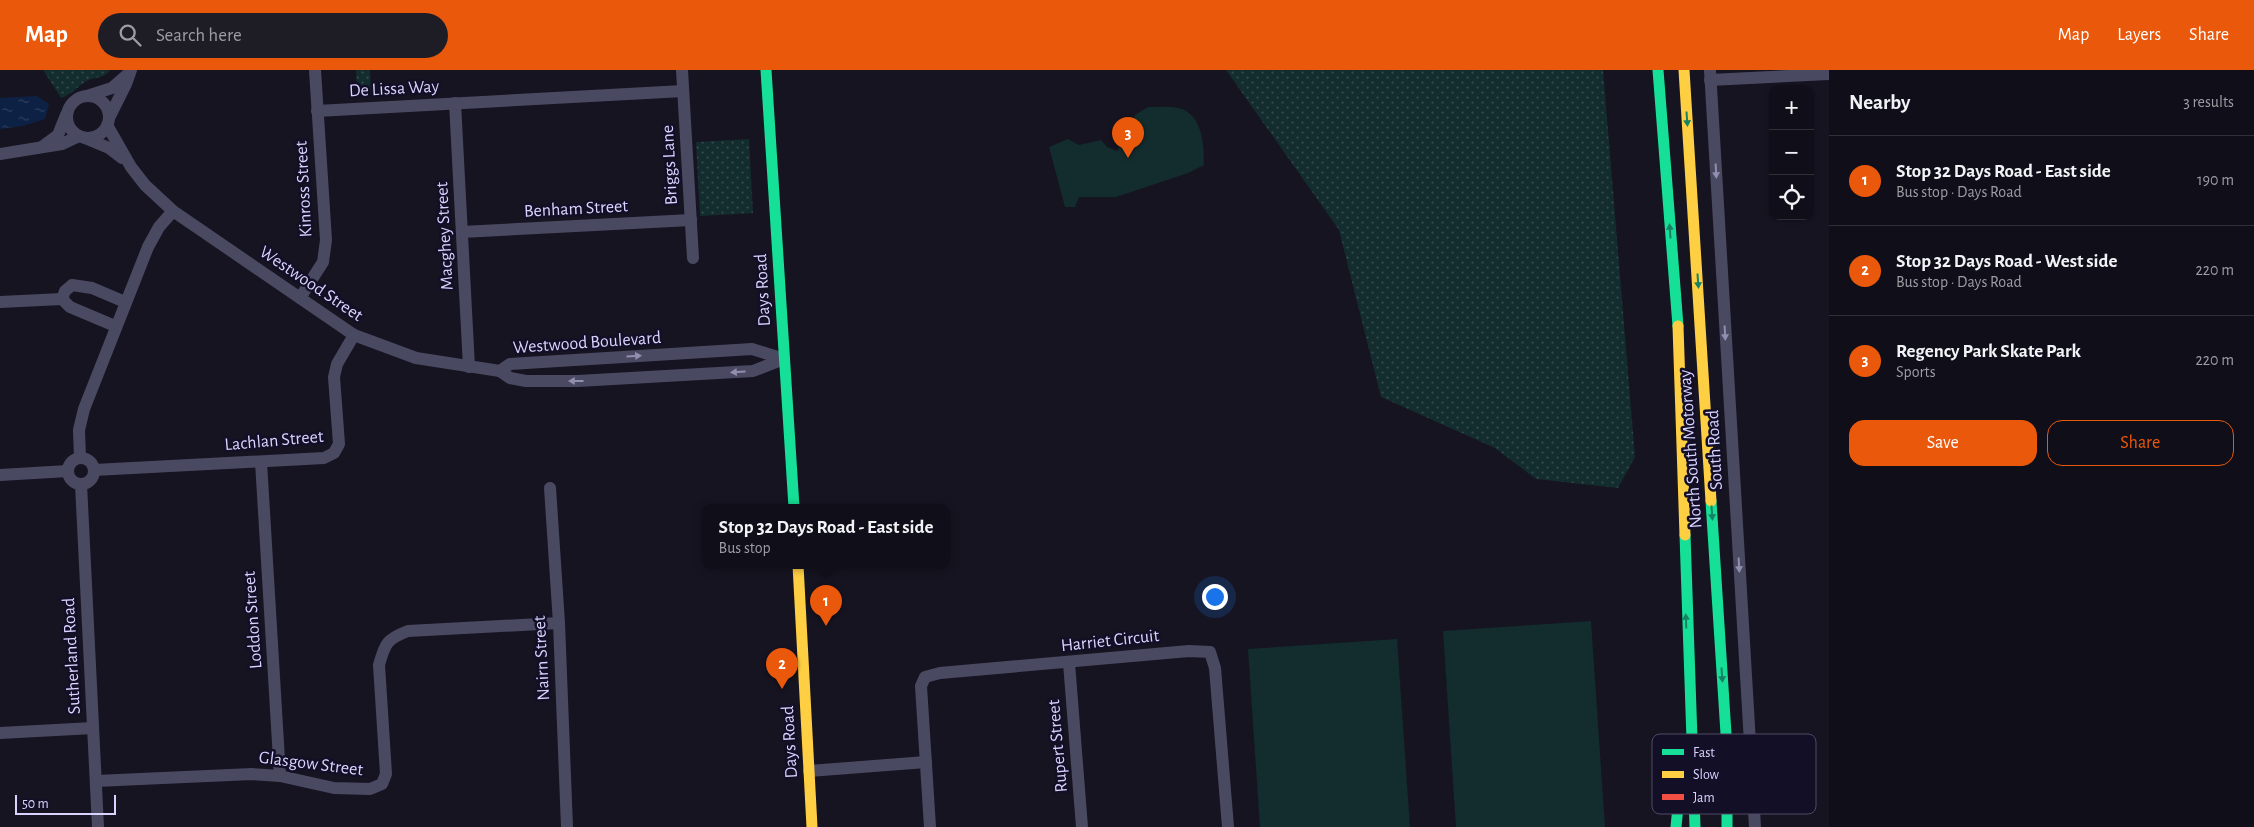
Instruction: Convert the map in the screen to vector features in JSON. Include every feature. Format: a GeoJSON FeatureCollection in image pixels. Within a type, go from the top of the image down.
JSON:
{"type":"FeatureCollection","features":[{"type":"Feature","properties":{"kind":"main road","name":"Days Road"},"geometry":{"type":"LineString","coordinates":[[766,70],[794,504]]}},
{"type":"Feature","properties":{"kind":"main road","name":"North South Motorway"},"geometry":{"type":"LineString","coordinates":[[1658,70],[1678,323],[1690,734]]}},
{"type":"Feature","properties":{"kind":"main road","name":"North South Motorway"},"geometry":{"type":"LineString","coordinates":[[1684,70],[1726,734]]}},
{"type":"Feature","properties":{"kind":"main road","name":"Days Road"},"geometry":{"type":"LineString","coordinates":[[798,569],[812,827]]}},
{"type":"Feature","properties":{"kind":"main road"},"geometry":{"type":"LineString","coordinates":[[1686,734],[1689,702]]}},
{"type":"Feature","properties":{"kind":"main road"},"geometry":{"type":"LineString","coordinates":[[1676,827],[1677,814]]}},
{"type":"Feature","properties":{"kind":"main road","name":"North South Motorway"},"geometry":{"type":"LineString","coordinates":[[1693,814],[1694,827]]}},
{"type":"Feature","properties":{"kind":"main road","name":"North South Motorway"},"geometry":{"type":"LineString","coordinates":[[1727,814],[1727,827]]}},
{"type":"Feature","properties":{"kind":"main road"},"geometry":{"type":"LineString","coordinates":[[1733,814],[1734,827]]}},
{"type":"Feature","properties":{"kind":"street","name":"Kinross Street"},"geometry":{"type":"LineString","coordinates":[[300,298],[322,262],[326,240],[315,70]]}},
{"type":"Feature","properties":{"kind":"street","name":"Briggs Lane"},"geometry":{"type":"LineString","coordinates":[[682,70],[693,258]]}},
{"type":"Feature","properties":{"kind":"street"},"geometry":{"type":"LineString","coordinates":[[43,146],[58,135],[74,102],[112,88],[130,71]]}},
{"type":"Feature","properties":{"kind":"street"},"geometry":{"type":"LineString","coordinates":[[0,154],[27,151],[43,146],[62,144],[82,137],[99,135],[108,121],[130,71]]}},
{"type":"Feature","properties":{"kind":"street"},"geometry":{"type":"LineString","coordinates":[[1710,75],[1829,74]]}},
{"type":"Feature","properties":{"kind":"street","name":"South Road"},"geometry":{"type":"LineString","coordinates":[[1710,75],[1749,734]]}},
{"type":"Feature","properties":{"kind":"street","name":"De Lissa Way"},"geometry":{"type":"LineString","coordinates":[[317,111],[683,91]]}},
{"type":"Feature","properties":{"kind":"street"},"geometry":{"type":"LineString","coordinates":[[87,96],[100,100],[105,105],[108,121]]}},
{"type":"Feature","properties":{"kind":"street","name":"Macghey Street"},"geometry":{"type":"LineString","coordinates":[[455,103],[469,367]]}},
{"type":"Feature","properties":{"kind":"street"},"geometry":{"type":"LineString","coordinates":[[67,114],[69,127],[82,137]]}},
{"type":"Feature","properties":{"kind":"street","name":"Westwood Street"},"geometry":{"type":"LineString","coordinates":[[108,121],[131,167]]}},
{"type":"Feature","properties":{"kind":"street","name":"Westwood Street"},"geometry":{"type":"LineString","coordinates":[[82,137],[110,148],[173,211],[354,336],[416,358],[500,371]]}},
{"type":"Feature","properties":{"kind":"street"},"geometry":{"type":"LineString","coordinates":[[80,458],[79,430],[84,409],[115,326],[158,227],[173,211]]}},
{"type":"Feature","properties":{"kind":"street","name":"Benham Street"},"geometry":{"type":"LineString","coordinates":[[462,232],[691,220]]}},
{"type":"Feature","properties":{"kind":"street"},"geometry":{"type":"LineString","coordinates":[[62,299],[65,291],[72,285],[83,285],[125,302]]}},
{"type":"Feature","properties":{"kind":"street"},"geometry":{"type":"LineString","coordinates":[[0,302],[62,299],[70,307],[115,326]]}},
{"type":"Feature","properties":{"kind":"street","name":"Lachlan Street"},"geometry":{"type":"LineString","coordinates":[[94,470],[324,458],[334,453],[339,444],[334,377],[337,364],[354,336]]}},
{"type":"Feature","properties":{"kind":"street","name":"Westwood Boulevard"},"geometry":{"type":"LineString","coordinates":[[752,349],[784,359],[753,371],[560,381],[510,378],[500,371],[510,364],[752,349]]}},
{"type":"Feature","properties":{"kind":"street"},"geometry":{"type":"LineString","coordinates":[[713,374],[717,366],[714,351]]}},
{"type":"Feature","properties":{"kind":"street"},"geometry":{"type":"LineString","coordinates":[[80,458],[88,460],[94,470],[89,481],[81,484],[73,482],[68,471],[70,464],[80,458]]}},
{"type":"Feature","properties":{"kind":"street","name":"Loddon Street"},"geometry":{"type":"LineString","coordinates":[[261,462],[280,776]]}},
{"type":"Feature","properties":{"kind":"street"},"geometry":{"type":"LineString","coordinates":[[0,475],[68,471]]}},
{"type":"Feature","properties":{"kind":"street","name":"Sutherland Road"},"geometry":{"type":"LineString","coordinates":[[81,484],[98,827]]}},
{"type":"Feature","properties":{"kind":"street","name":"Nairn Street"},"geometry":{"type":"LineString","coordinates":[[550,488],[567,827]]}},
{"type":"Feature","properties":{"kind":"street","name":"Glasgow Street"},"geometry":{"type":"LineString","coordinates":[[96,781],[252,774],[280,776],[334,788],[370,789],[382,784],[386,774],[379,665],[383,649],[391,637],[408,631],[558,623]]}},
{"type":"Feature","properties":{"kind":"street","name":"Harriet Circuit"},"geometry":{"type":"LineString","coordinates":[[930,827],[921,686],[925,677],[940,673],[1189,651],[1210,652],[1215,668],[1228,827]]}},
{"type":"Feature","properties":{"kind":"street","name":"Rupert Street"},"geometry":{"type":"LineString","coordinates":[[1068,663],[1082,827]]}},
{"type":"Feature","properties":{"kind":"street"},"geometry":{"type":"LineString","coordinates":[[0,733],[93,728]]}},
{"type":"Feature","properties":{"kind":"street"},"geometry":{"type":"LineString","coordinates":[[809,771],[926,762]]}},
{"type":"Feature","properties":{"kind":"street","name":"South Road"},"geometry":{"type":"LineString","coordinates":[[1754,814],[1755,827]]}},
{"type":"Feature","properties":{"kind":"green space"},"geometry":{"type":"Polygon","coordinates":[[[43,70],[110,70],[101,77],[85,82],[61,98],[43,70]]]}},
{"type":"Feature","properties":{"kind":"green space"},"geometry":{"type":"Polygon","coordinates":[[[356,70],[370,70],[371,91],[357,92],[356,70]]]}},
{"type":"Feature","properties":{"kind":"green space"},"geometry":{"type":"Polygon","coordinates":[[[1226,70],[1603,70],[1635,457],[1618,488],[1536,479],[1495,448],[1381,397],[1339,230],[1226,70]]]}},
{"type":"Feature","properties":{"kind":"green space"},"geometry":{"type":"Polygon","coordinates":[[[1148,107],[1179,108],[1193,117],[1202,140],[1204,165],[1188,173],[1116,197],[1079,197],[1075,207],[1065,207],[1049,147],[1068,139],[1079,145],[1101,140],[1107,147],[1117,151],[1135,115],[1148,107]]]}},
{"type":"Feature","properties":{"kind":"green space"},"geometry":{"type":"Polygon","coordinates":[[[749,139],[753,213],[700,216],[696,142],[749,139]]]}},
{"type":"Feature","properties":{"kind":"green space"},"geometry":{"type":"Polygon","coordinates":[[[1591,621],[1605,827],[1456,827],[1443,631],[1591,621]]]}},
{"type":"Feature","properties":{"kind":"green space"},"geometry":{"type":"Polygon","coordinates":[[[1397,639],[1410,827],[1260,827],[1248,649],[1397,639]]]}},
{"type":"Feature","properties":{"kind":"water"},"geometry":{"type":"Polygon","coordinates":[[[37,96],[49,104],[45,119],[23,126],[0,129],[0,98],[37,96]]]}},
{"type":"Feature","properties":{"kind":"traffic: fast"},"geometry":{"type":"LineString","coordinates":[[766,70],[794,504]]}},
{"type":"Feature","properties":{"kind":"traffic: fast"},"geometry":{"type":"LineString","coordinates":[[1658,70],[1678,326]]}},
{"type":"Feature","properties":{"kind":"traffic: fast"},"geometry":{"type":"LineString","coordinates":[[1711,501],[1726,734]]}},
{"type":"Feature","properties":{"kind":"traffic: fast"},"geometry":{"type":"LineString","coordinates":[[1685,535],[1692,734]]}},
{"type":"Feature","properties":{"kind":"traffic: fast"},"geometry":{"type":"LineString","coordinates":[[1676,827],[1677,814]]}},
{"type":"Feature","properties":{"kind":"traffic: fast"},"geometry":{"type":"LineString","coordinates":[[1695,814],[1695,827]]}},
{"type":"Feature","properties":{"kind":"traffic: fast"},"geometry":{"type":"LineString","coordinates":[[1727,814],[1727,827]]}},
{"type":"Feature","properties":{"kind":"traffic: slow"},"geometry":{"type":"LineString","coordinates":[[1684,70],[1711,501]]}},
{"type":"Feature","properties":{"kind":"traffic: slow"},"geometry":{"type":"LineString","coordinates":[[1678,326],[1685,535]]}},
{"type":"Feature","properties":{"kind":"traffic: slow"},"geometry":{"type":"LineString","coordinates":[[798,569],[812,827]]}},
{"type":"Feature","properties":{"kind":"place","name":"Regency Park Skate Park"},"geometry":{"type":"Point","coordinates":[1128,158]}},
{"type":"Feature","properties":{"kind":"place","name":"Stop 32 Days Road - East side"},"geometry":{"type":"Point","coordinates":[826,626]}},
{"type":"Feature","properties":{"kind":"place","name":"Stop 32 Days Road - West side"},"geometry":{"type":"Point","coordinates":[782,689]}}]}
